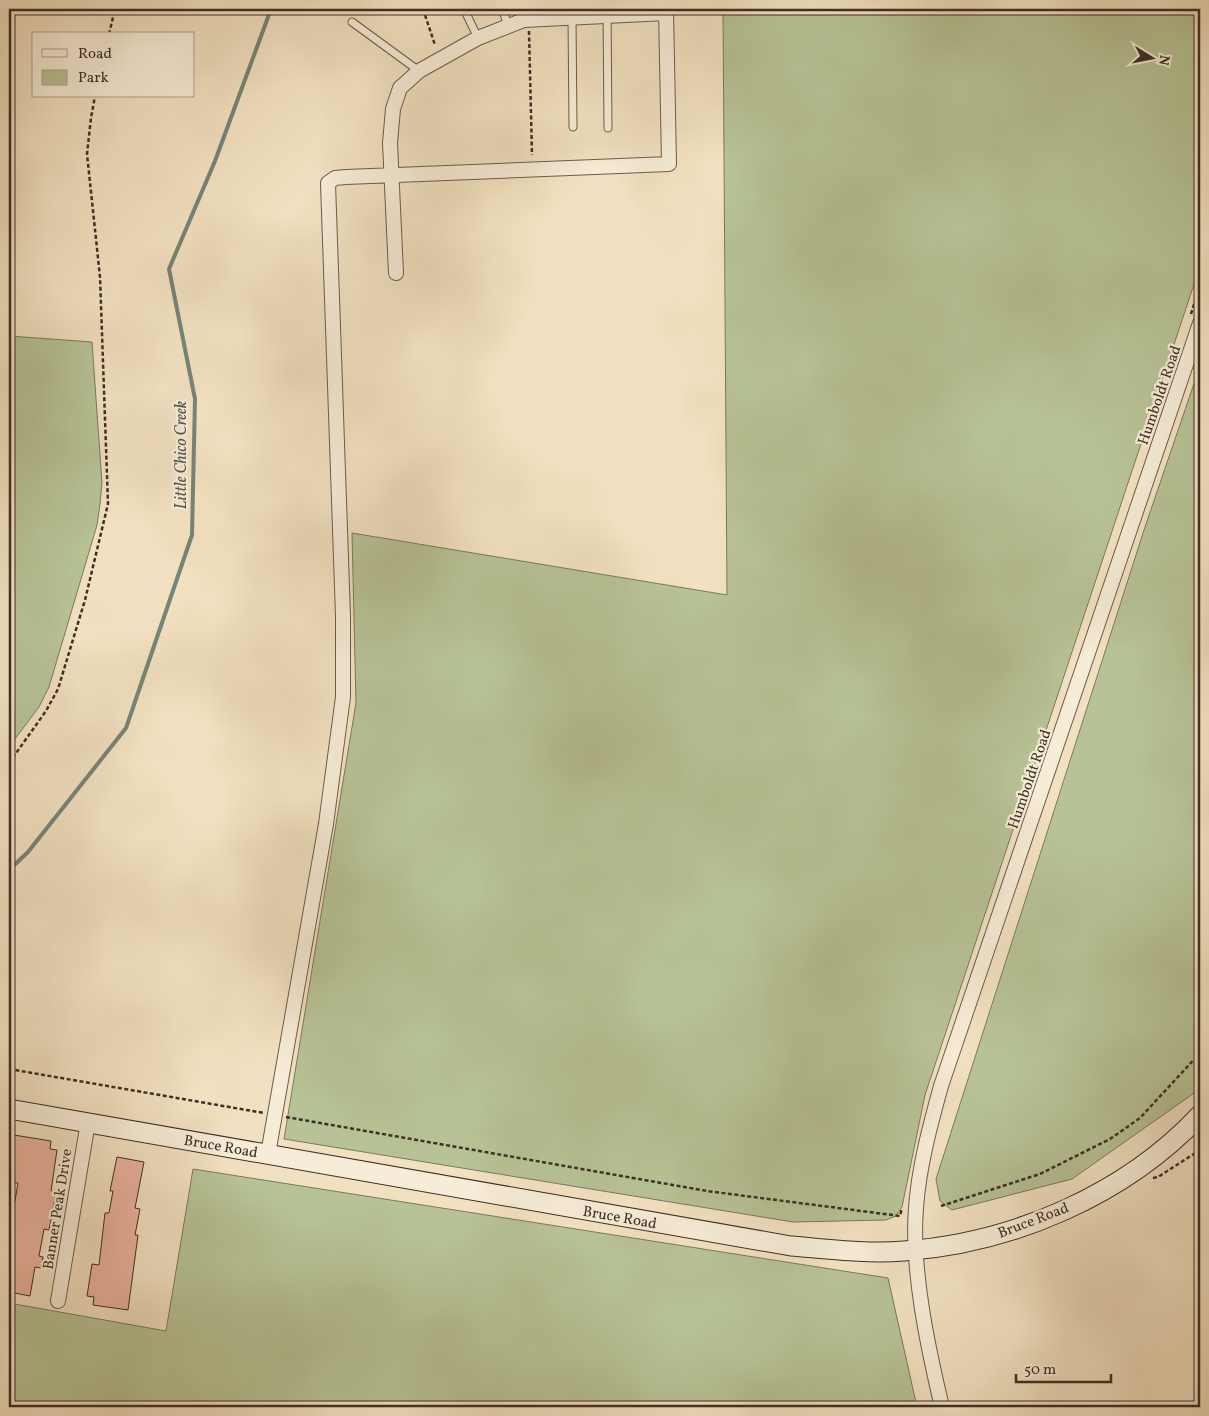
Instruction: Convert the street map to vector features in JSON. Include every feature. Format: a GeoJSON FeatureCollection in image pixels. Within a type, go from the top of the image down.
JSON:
{"type":"FeatureCollection","features":[{"type":"Feature","properties":{"kind":"street"},"geometry":{"type":"LineString","coordinates":[[268,1154],[326,824],[343,697],[343,607],[328,183],[335,178],[392,175],[669,164],[666,11],[607,12],[572,17],[524,20],[478,38],[419,71],[400,88],[393,109],[390,143],[392,175],[396,273]]}},
{"type":"Feature","properties":{"kind":"street","name":"Humboldt Road"},"geometry":{"type":"LineString","coordinates":[[942,1407],[930,1357],[916,1250],[916,1208],[924,1146],[941,1086],[1200,323]]}},
{"type":"Feature","properties":{"kind":"street","name":"Bruce Road"},"geometry":{"type":"LineString","coordinates":[[9,1109],[790,1246],[856,1252],[916,1250],[977,1240],[1025,1226],[1084,1201],[1131,1175],[1179,1138],[1200,1115]]}},
{"type":"Feature","properties":{"kind":"street","name":"Banner Peak Drive"},"geometry":{"type":"LineString","coordinates":[[58,1301],[88,1122]]}},
{"type":"Feature","properties":{"kind":"lane"},"geometry":{"type":"LineString","coordinates":[[464,9],[478,38]]}},
{"type":"Feature","properties":{"kind":"lane"},"geometry":{"type":"LineString","coordinates":[[502,9],[508,25]]}},
{"type":"Feature","properties":{"kind":"lane"},"geometry":{"type":"LineString","coordinates":[[607,12],[608,128]]}},
{"type":"Feature","properties":{"kind":"lane"},"geometry":{"type":"LineString","coordinates":[[572,17],[573,127]]}},
{"type":"Feature","properties":{"kind":"lane"},"geometry":{"type":"LineString","coordinates":[[352,22],[419,71]]}},
{"type":"Feature","properties":{"kind":"path"},"geometry":{"type":"LineString","coordinates":[[109,32],[115,9]]}},
{"type":"Feature","properties":{"kind":"path"},"geometry":{"type":"LineString","coordinates":[[423,9],[435,44]]}},
{"type":"Feature","properties":{"kind":"path"},"geometry":{"type":"LineString","coordinates":[[528,25],[532,155]]}},
{"type":"Feature","properties":{"kind":"path"},"geometry":{"type":"LineString","coordinates":[[9,763],[46,711],[58,689],[85,600],[108,504],[100,278],[88,154],[95,98]]}},
{"type":"Feature","properties":{"kind":"path"},"geometry":{"type":"LineString","coordinates":[[941,1206],[1040,1174],[1110,1139],[1140,1118],[1200,1053]]}},
{"type":"Feature","properties":{"kind":"path"},"geometry":{"type":"LineString","coordinates":[[9,1069],[707,1191],[900,1216]]}},
{"type":"Feature","properties":{"kind":"green space"},"geometry":{"type":"Polygon","coordinates":[[[723,9],[1200,9],[1200,266],[925,1095],[902,1207],[896,1216],[886,1220],[793,1222],[284,1139],[356,703],[352,533],[727,595],[723,9]]]}},
{"type":"Feature","properties":{"kind":"green space"},"geometry":{"type":"Polygon","coordinates":[[[9,336],[92,342],[102,483],[97,525],[49,687],[39,707],[9,747],[9,336]]]}},
{"type":"Feature","properties":{"kind":"green space"},"geometry":{"type":"Polygon","coordinates":[[[1200,366],[1200,1089],[1072,1179],[952,1210],[940,1201],[936,1179],[1144,530],[1200,366]]]}},
{"type":"Feature","properties":{"kind":"green space"},"geometry":{"type":"Polygon","coordinates":[[[193,1169],[888,1278],[917,1407],[9,1407],[9,1303],[166,1331],[193,1169]]]}},
{"type":"Feature","properties":{"kind":"building"},"geometry":{"type":"Polygon","coordinates":[[[14,1135],[51,1141],[50,1149],[57,1150],[51,1191],[56,1192],[54,1204],[49,1230],[44,1229],[39,1256],[43,1257],[41,1268],[35,1267],[30,1296],[9,1292],[9,1236],[18,1183],[9,1182],[12,1167],[9,1166],[14,1135]]]}},
{"type":"Feature","properties":{"kind":"building"},"geometry":{"type":"Polygon","coordinates":[[[117,1157],[144,1162],[135,1208],[140,1209],[135,1235],[138,1235],[128,1310],[93,1305],[94,1297],[87,1296],[92,1264],[99,1265],[105,1213],[109,1213],[113,1191],[110,1191],[117,1157]]]}},
{"type":"Feature","properties":{"kind":"waterway","name":"Little Chico Creek"},"geometry":{"type":"LineString","coordinates":[[9,870],[28,852],[126,728],[192,535],[195,399],[169,269],[215,161],[271,9]]}}]}
